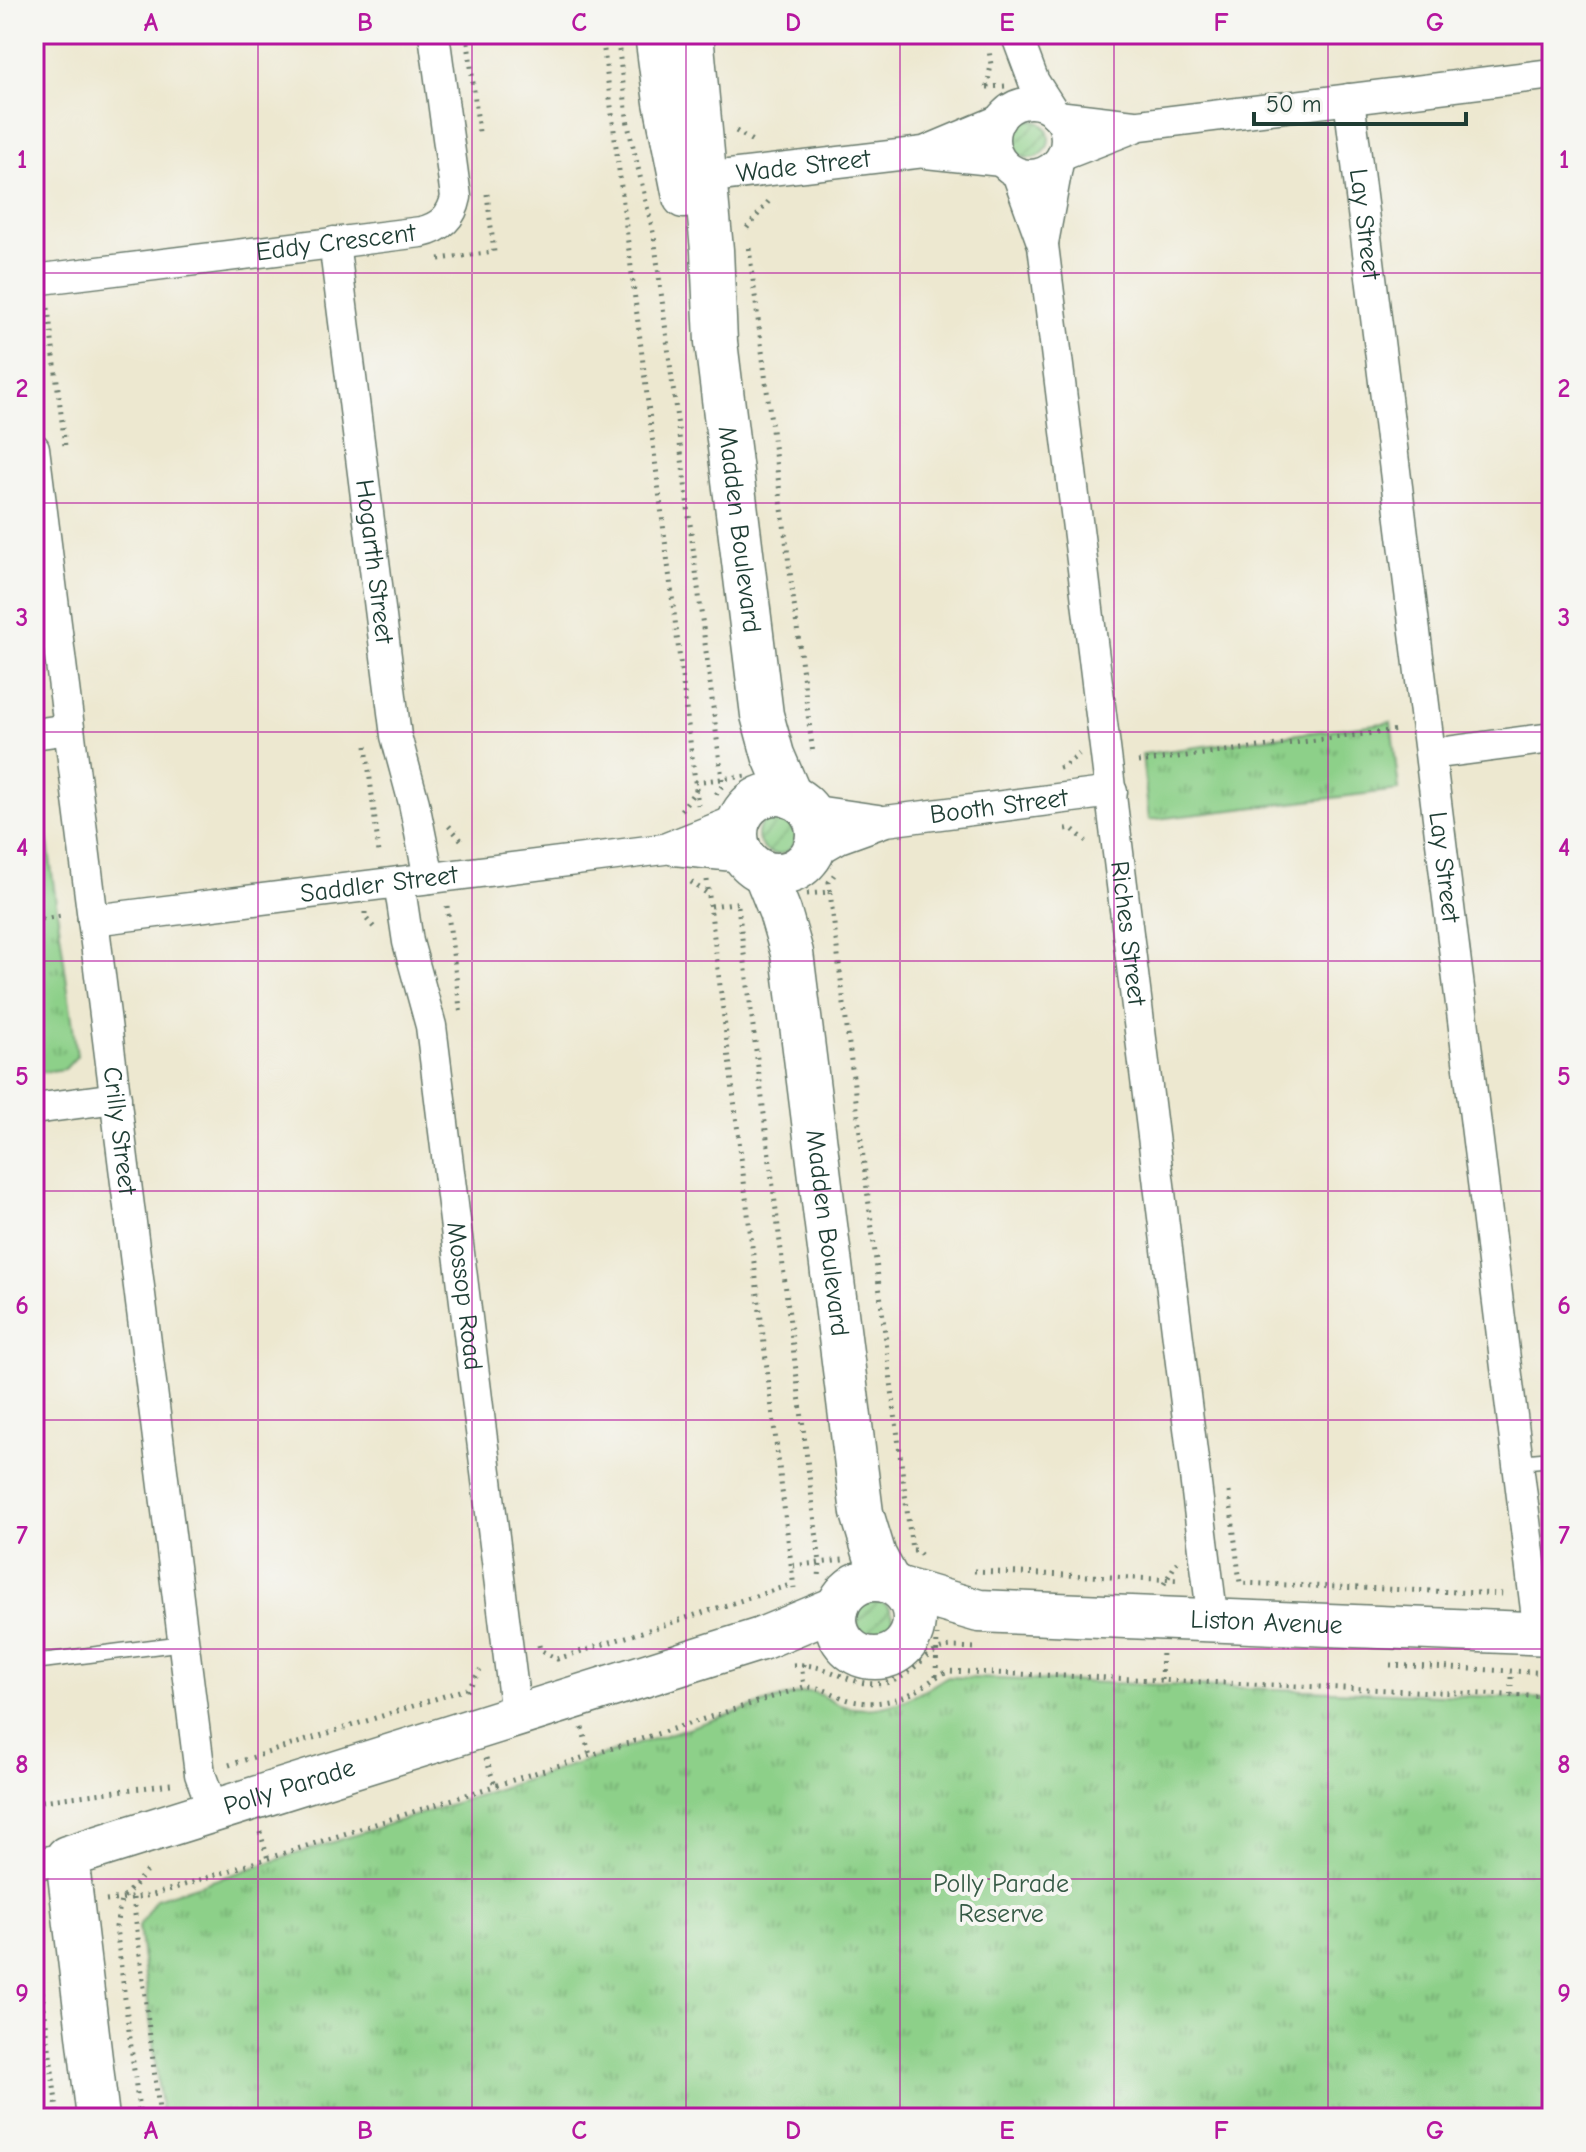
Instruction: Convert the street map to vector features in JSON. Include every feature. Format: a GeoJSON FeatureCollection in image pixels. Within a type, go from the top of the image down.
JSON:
{"type":"FeatureCollection","features":[{"type":"Feature","properties":{"kind":"street","name":"Eddy Crescent"},"geometry":{"type":"LineString","coordinates":[[34,280],[429,230],[443,223],[455,206],[456,190],[434,34]]}},
{"type":"Feature","properties":{"kind":"street","name":"Madden Boulevard"},"geometry":{"type":"LineString","coordinates":[[656,34],[665,102],[709,178]]}},
{"type":"Feature","properties":{"kind":"street","name":"Madden Boulevard"},"geometry":{"type":"LineString","coordinates":[[692,34],[709,178],[694,253],[716,342],[762,715],[773,755],[765,837],[792,953],[862,1513],[875,1556],[870,1585]]}},
{"type":"Feature","properties":{"kind":"street"},"geometry":{"type":"LineString","coordinates":[[1016,34],[1010,86],[999,108],[994,140],[1009,167],[1039,174],[1060,159],[1140,125]]}},
{"type":"Feature","properties":{"kind":"street"},"geometry":{"type":"LineString","coordinates":[[1016,34],[1034,82],[1066,135],[1060,159]]}},
{"type":"Feature","properties":{"kind":"street"},"geometry":{"type":"LineString","coordinates":[[999,108],[1032,104],[1044,106],[1055,114],[1140,125],[1552,74]]}},
{"type":"Feature","properties":{"kind":"street","name":"Lay Street"},"geometry":{"type":"LineString","coordinates":[[1349,99],[1519,1462],[1545,1634]]}},
{"type":"Feature","properties":{"kind":"street","name":"Wade Street"},"geometry":{"type":"LineString","coordinates":[[924,152],[999,108]]}},
{"type":"Feature","properties":{"kind":"street","name":"Wade Street"},"geometry":{"type":"LineString","coordinates":[[709,178],[924,152],[1009,167]]}},
{"type":"Feature","properties":{"kind":"street","name":"Riches Street"},"geometry":{"type":"LineString","coordinates":[[1043,245],[1060,159]]}},
{"type":"Feature","properties":{"kind":"street","name":"Riches Street"},"geometry":{"type":"LineString","coordinates":[[1009,167],[1043,245],[1211,1602]]}},
{"type":"Feature","properties":{"kind":"street","name":"Hogarth Street"},"geometry":{"type":"LineString","coordinates":[[334,242],[396,736],[414,803],[414,880]]}},
{"type":"Feature","properties":{"kind":"street","name":"Crilly Street"},"geometry":{"type":"LineString","coordinates":[[34,448],[200,1774],[214,1812]]}},
{"type":"Feature","properties":{"kind":"street"},"geometry":{"type":"LineString","coordinates":[[34,734],[69,729]]}},
{"type":"Feature","properties":{"kind":"street"},"geometry":{"type":"LineString","coordinates":[[1431,754],[1552,738]]}},
{"type":"Feature","properties":{"kind":"street","name":"Booth Street"},"geometry":{"type":"LineString","coordinates":[[765,837],[1112,792]]}},
{"type":"Feature","properties":{"kind":"street","name":"Booth Street"},"geometry":{"type":"LineString","coordinates":[[765,837],[839,838],[886,821]]}},
{"type":"Feature","properties":{"kind":"street","name":"Saddler Street"},"geometry":{"type":"LineString","coordinates":[[93,920],[765,837]]}},
{"type":"Feature","properties":{"kind":"street","name":"Mossop Road"},"geometry":{"type":"LineString","coordinates":[[414,880],[408,942],[431,1026],[516,1715]]}},
{"type":"Feature","properties":{"kind":"street"},"geometry":{"type":"LineString","coordinates":[[34,1109],[116,1098]]}},
{"type":"Feature","properties":{"kind":"street"},"geometry":{"type":"LineString","coordinates":[[853,1651],[844,1643],[839,1632],[870,1585],[909,1598],[914,1611],[910,1637]]}},
{"type":"Feature","properties":{"kind":"street","name":"Liston Avenue"},"geometry":{"type":"LineString","coordinates":[[870,1585],[985,1630]]}},
{"type":"Feature","properties":{"kind":"street","name":"Polly Parade"},"geometry":{"type":"LineString","coordinates":[[773,1653],[870,1585]]}},
{"type":"Feature","properties":{"kind":"street","name":"Liston Avenue"},"geometry":{"type":"LineString","coordinates":[[853,1651],[879,1658],[891,1654],[910,1637],[937,1622],[985,1630],[1167,1628],[1211,1602],[1545,1634]]}},
{"type":"Feature","properties":{"kind":"street","name":"Polly Parade"},"geometry":{"type":"LineString","coordinates":[[98,2118],[73,1904],[50,1861],[516,1715],[773,1653],[805,1640],[853,1651]]}},
{"type":"Feature","properties":{"kind":"lane"},"geometry":{"type":"LineString","coordinates":[[1519,1462],[1552,1459]]}},
{"type":"Feature","properties":{"kind":"lane"},"geometry":{"type":"LineString","coordinates":[[34,1662],[184,1643]]}},
{"type":"Feature","properties":{"kind":"path"},"geometry":{"type":"LineString","coordinates":[[602,34],[698,809],[765,837]]}},
{"type":"Feature","properties":{"kind":"path"},"geometry":{"type":"LineString","coordinates":[[617,34],[628,125],[654,236],[722,786],[765,837],[912,1550],[916,1550],[870,1585],[820,1575],[765,837],[709,178],[735,130],[752,142],[767,140]]}},
{"type":"Feature","properties":{"kind":"path"},"geometry":{"type":"LineString","coordinates":[[989,49],[999,108]]}},
{"type":"Feature","properties":{"kind":"path"},"geometry":{"type":"LineString","coordinates":[[1396,714],[1400,745]]}},
{"type":"Feature","properties":{"kind":"path"},"geometry":{"type":"LineString","coordinates":[[1138,762],[1398,730]]}},
{"type":"Feature","properties":{"kind":"path"},"geometry":{"type":"LineString","coordinates":[[1048,769],[1063,767],[1076,754],[1136,746],[1140,778]]}},
{"type":"Feature","properties":{"kind":"path"},"geometry":{"type":"LineString","coordinates":[[1056,830],[1071,828],[1086,839],[1088,855]]}},
{"type":"Feature","properties":{"kind":"path"},"geometry":{"type":"LineString","coordinates":[[765,837],[706,882],[793,1584],[797,1595]]}},
{"type":"Feature","properties":{"kind":"path"},"geometry":{"type":"LineString","coordinates":[[447,906],[462,1023]]}},
{"type":"Feature","properties":{"kind":"path"},"geometry":{"type":"LineString","coordinates":[[34,920],[62,916]]}},
{"type":"Feature","properties":{"kind":"path"},"geometry":{"type":"LineString","coordinates":[[1229,1488],[1240,1583]]}},
{"type":"Feature","properties":{"kind":"path"},"geometry":{"type":"LineString","coordinates":[[1161,1680],[1177,1562],[1175,1546]]}},
{"type":"Feature","properties":{"kind":"path"},"geometry":{"type":"LineString","coordinates":[[970,1571],[1167,1628],[1240,1583],[1505,1594],[1503,1578]]}},
{"type":"Feature","properties":{"kind":"path"},"geometry":{"type":"LineString","coordinates":[[538,1635],[540,1650],[557,1659],[793,1584]]}},
{"type":"Feature","properties":{"kind":"path"},"geometry":{"type":"LineString","coordinates":[[773,1653],[803,1664],[828,1668],[857,1682],[884,1683],[911,1672],[942,1649],[985,1630]]}},
{"type":"Feature","properties":{"kind":"path"},"geometry":{"type":"LineString","coordinates":[[803,1664],[804,1687]]}},
{"type":"Feature","properties":{"kind":"path"},"geometry":{"type":"LineString","coordinates":[[1383,1665],[1552,1673]]}},
{"type":"Feature","properties":{"kind":"path"},"geometry":{"type":"LineString","coordinates":[[73,1904],[153,1895],[804,1687],[825,1688],[847,1699],[871,1703],[906,1696],[948,1671],[1552,1697]]}},
{"type":"Feature","properties":{"kind":"path"},"geometry":{"type":"LineString","coordinates":[[229,1765],[466,1689]]}},
{"type":"Feature","properties":{"kind":"path"},"geometry":{"type":"LineString","coordinates":[[570,1736],[597,1727]]}},
{"type":"Feature","properties":{"kind":"path"},"geometry":{"type":"LineString","coordinates":[[487,1763],[501,1758]]}},
{"type":"Feature","properties":{"kind":"path"},"geometry":{"type":"LineString","coordinates":[[34,1802],[171,1784]]}},
{"type":"Feature","properties":{"kind":"path"},"geometry":{"type":"LineString","coordinates":[[246,1840],[276,1831]]}},
{"type":"Feature","properties":{"kind":"path"},"geometry":{"type":"LineString","coordinates":[[140,2118],[116,1927],[121,1900],[146,1872],[160,1867]]}},
{"type":"Feature","properties":{"kind":"path"},"geometry":{"type":"LineString","coordinates":[[133,1898],[160,2118]]}},
{"type":"Feature","properties":{"kind":"path"},"geometry":{"type":"LineString","coordinates":[[34,1928],[58,2118]]}},
{"type":"Feature","properties":{"kind":"green space"},"geometry":{"type":"Polygon","coordinates":[[[1030,120],[1043,126],[1049,139],[1043,152],[1030,158],[1017,152],[1011,139],[1017,126],[1030,120]]]}},
{"type":"Feature","properties":{"kind":"green space"},"geometry":{"type":"Polygon","coordinates":[[[1391,722],[1399,790],[1149,820],[1142,754],[1391,722]]]}},
{"type":"Feature","properties":{"kind":"green space"},"geometry":{"type":"Polygon","coordinates":[[[34,774],[39,778],[77,1056],[65,1069],[34,1073],[34,774]]]}},
{"type":"Feature","properties":{"kind":"green space"},"geometry":{"type":"Polygon","coordinates":[[[777,816],[791,821],[796,835],[791,849],[777,854],[763,849],[758,835],[763,821],[777,816]]]}},
{"type":"Feature","properties":{"kind":"green space"},"geometry":{"type":"Polygon","coordinates":[[[875,1601],[888,1606],[893,1619],[888,1632],[875,1637],[862,1632],[857,1619],[862,1606],[875,1601]]]}},
{"type":"Feature","properties":{"kind":"green space","name":"Polly Parade Reserve"},"geometry":{"type":"Polygon","coordinates":[[[946,1677],[1552,1699],[1552,2118],[162,2118],[139,1926],[156,1899],[786,1696],[814,1692],[840,1705],[869,1709],[909,1698],[946,1677]]]}}]}
